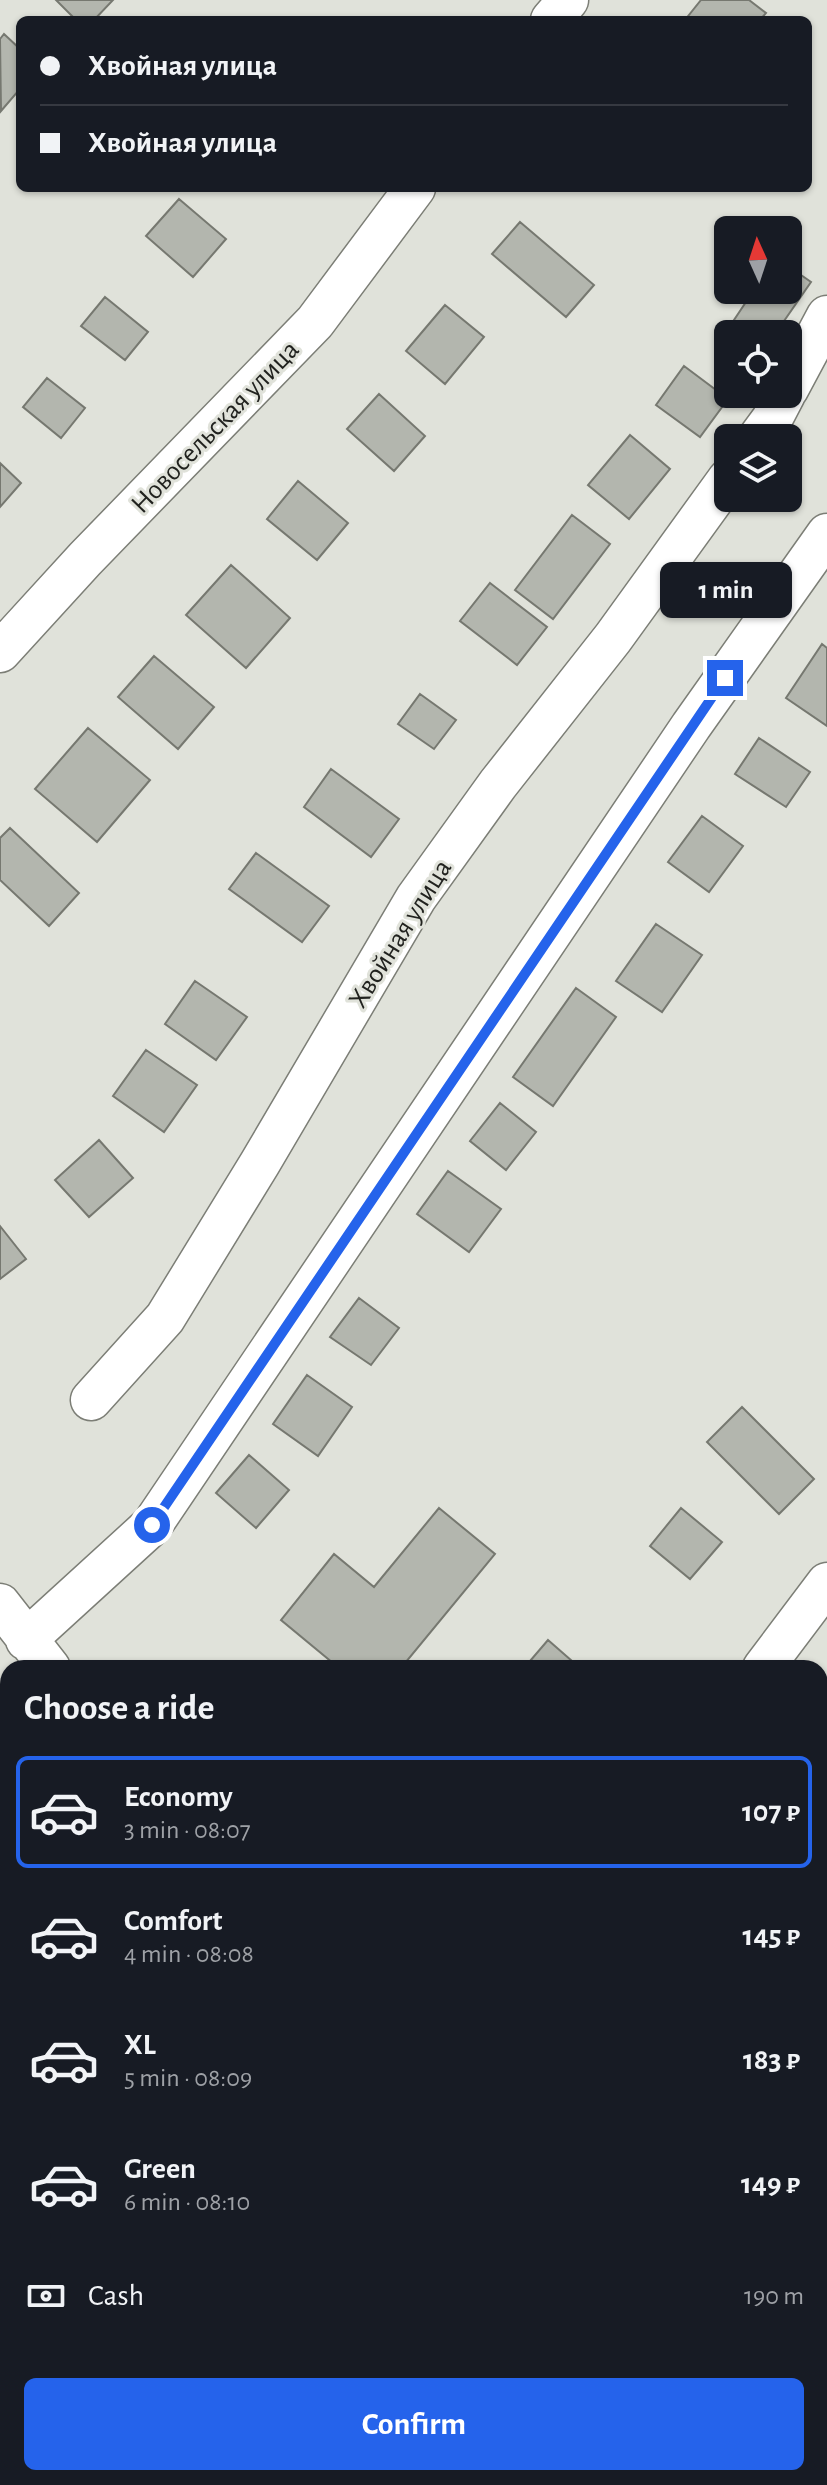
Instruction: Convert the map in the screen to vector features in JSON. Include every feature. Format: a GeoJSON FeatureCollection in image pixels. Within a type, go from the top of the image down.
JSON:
{"type":"FeatureCollection","features":[{"type":"Feature","properties":{"kind":"street"},"geometry":{"type":"LineString","coordinates":[[554,16],[568,0]]}},
{"type":"Feature","properties":{"kind":"street","name":"Новосельская улица"},"geometry":{"type":"LineString","coordinates":[[0,652],[85,559],[315,322],[412,192]]}},
{"type":"Feature","properties":{"kind":"street"},"geometry":{"type":"LineString","coordinates":[[802,363],[827,316]]}},
{"type":"Feature","properties":{"kind":"street","name":"Хвойная улица"},"geometry":{"type":"LineString","coordinates":[[91,1400],[165,1318],[416,898],[498,784],[613,638],[714,498]]}},
{"type":"Feature","properties":{"kind":"street"},"geometry":{"type":"LineString","coordinates":[[0,1604],[38,1654],[152,1525],[691,726],[827,534]]}},
{"type":"Feature","properties":{"kind":"street"},"geometry":{"type":"LineString","coordinates":[[769,1660],[827,1583]]}},
{"type":"Feature","properties":{"kind":"building"},"geometry":{"type":"Polygon","coordinates":[[[56,0],[113,0],[98,16],[72,16],[56,0]]]}},
{"type":"Feature","properties":{"kind":"building"},"geometry":{"type":"Polygon","coordinates":[[[701,0],[749,0],[766,13],[763,16],[688,16],[701,0]]]}},
{"type":"Feature","properties":{"kind":"building"},"geometry":{"type":"Polygon","coordinates":[[[4,34],[16,45],[16,94],[1,111],[0,39],[4,34]]]}},
{"type":"Feature","properties":{"kind":"building"},"geometry":{"type":"Polygon","coordinates":[[[179,199],[226,239],[193,277],[146,236],[179,199]]]}},
{"type":"Feature","properties":{"kind":"building"},"geometry":{"type":"Polygon","coordinates":[[[520,222],[594,285],[566,317],[492,254],[520,222]]]}},
{"type":"Feature","properties":{"kind":"building"},"geometry":{"type":"Polygon","coordinates":[[[802,276],[811,282],[802,295],[802,276]]]}},
{"type":"Feature","properties":{"kind":"building"},"geometry":{"type":"Polygon","coordinates":[[[105,297],[148,332],[125,360],[81,326],[105,297]]]}},
{"type":"Feature","properties":{"kind":"building"},"geometry":{"type":"Polygon","coordinates":[[[745,304],[796,304],[785,320],[734,320],[745,304]]]}},
{"type":"Feature","properties":{"kind":"building"},"geometry":{"type":"Polygon","coordinates":[[[445,305],[484,337],[445,384],[406,351],[445,305]]]}},
{"type":"Feature","properties":{"kind":"building"},"geometry":{"type":"Polygon","coordinates":[[[684,366],[714,388],[714,408],[721,408],[700,437],[656,405],[684,366]]]}},
{"type":"Feature","properties":{"kind":"building"},"geometry":{"type":"Polygon","coordinates":[[[47,378],[85,408],[61,438],[23,407],[47,378]]]}},
{"type":"Feature","properties":{"kind":"building"},"geometry":{"type":"Polygon","coordinates":[[[379,394],[425,436],[394,471],[347,429],[379,394]]]}},
{"type":"Feature","properties":{"kind":"building"},"geometry":{"type":"Polygon","coordinates":[[[630,435],[670,469],[629,519],[588,485],[630,435]]]}},
{"type":"Feature","properties":{"kind":"building"},"geometry":{"type":"Polygon","coordinates":[[[0,463],[21,483],[0,507],[0,463]]]}},
{"type":"Feature","properties":{"kind":"building"},"geometry":{"type":"Polygon","coordinates":[[[298,481],[348,523],[317,560],[267,519],[298,481]]]}},
{"type":"Feature","properties":{"kind":"building"},"geometry":{"type":"Polygon","coordinates":[[[572,515],[610,544],[553,619],[515,590],[572,515]]]}},
{"type":"Feature","properties":{"kind":"building"},"geometry":{"type":"Polygon","coordinates":[[[231,565],[290,618],[246,668],[186,615],[231,565]]]}},
{"type":"Feature","properties":{"kind":"building"},"geometry":{"type":"Polygon","coordinates":[[[490,583],[547,627],[517,665],[460,621],[490,583]]]}},
{"type":"Feature","properties":{"kind":"building"},"geometry":{"type":"Polygon","coordinates":[[[822,644],[827,648],[827,726],[786,698],[822,644]]]}},
{"type":"Feature","properties":{"kind":"building"},"geometry":{"type":"Polygon","coordinates":[[[154,656],[214,707],[178,749],[118,697],[154,656]]]}},
{"type":"Feature","properties":{"kind":"building"},"geometry":{"type":"Polygon","coordinates":[[[420,694],[456,720],[434,749],[398,724],[420,694]]]}},
{"type":"Feature","properties":{"kind":"building"},"geometry":{"type":"Polygon","coordinates":[[[88,728],[150,780],[97,842],[35,789],[88,728]]]}},
{"type":"Feature","properties":{"kind":"building"},"geometry":{"type":"Polygon","coordinates":[[[759,738],[810,772],[786,807],[735,774],[759,738]]]}},
{"type":"Feature","properties":{"kind":"building"},"geometry":{"type":"Polygon","coordinates":[[[331,769],[399,819],[371,857],[304,807],[331,769]]]}},
{"type":"Feature","properties":{"kind":"building"},"geometry":{"type":"Polygon","coordinates":[[[702,816],[743,846],[709,892],[668,862],[702,816]]]}},
{"type":"Feature","properties":{"kind":"building"},"geometry":{"type":"Polygon","coordinates":[[[10,828],[79,893],[49,926],[0,880],[0,838],[10,828]]]}},
{"type":"Feature","properties":{"kind":"building"},"geometry":{"type":"Polygon","coordinates":[[[256,853],[329,906],[302,942],[229,889],[256,853]]]}},
{"type":"Feature","properties":{"kind":"building"},"geometry":{"type":"Polygon","coordinates":[[[656,924],[702,955],[662,1012],[616,981],[656,924]]]}},
{"type":"Feature","properties":{"kind":"building"},"geometry":{"type":"Polygon","coordinates":[[[195,981],[247,1017],[216,1060],[165,1024],[195,981]]]}},
{"type":"Feature","properties":{"kind":"building"},"geometry":{"type":"Polygon","coordinates":[[[576,988],[616,1017],[553,1106],[513,1077],[576,988]]]}},
{"type":"Feature","properties":{"kind":"building"},"geometry":{"type":"Polygon","coordinates":[[[146,1050],[197,1085],[164,1132],[113,1096],[146,1050]]]}},
{"type":"Feature","properties":{"kind":"building"},"geometry":{"type":"Polygon","coordinates":[[[500,1103],[536,1132],[506,1170],[470,1141],[500,1103]]]}},
{"type":"Feature","properties":{"kind":"building"},"geometry":{"type":"Polygon","coordinates":[[[99,1140],[133,1178],[89,1217],[55,1180],[99,1140]]]}},
{"type":"Feature","properties":{"kind":"building"},"geometry":{"type":"Polygon","coordinates":[[[448,1171],[501,1209],[469,1252],[417,1214],[448,1171]]]}},
{"type":"Feature","properties":{"kind":"building"},"geometry":{"type":"Polygon","coordinates":[[[0,1226],[26,1259],[0,1279],[0,1226]]]}},
{"type":"Feature","properties":{"kind":"building"},"geometry":{"type":"Polygon","coordinates":[[[359,1298],[399,1328],[371,1365],[330,1337],[359,1298]]]}},
{"type":"Feature","properties":{"kind":"building"},"geometry":{"type":"Polygon","coordinates":[[[307,1375],[352,1407],[318,1456],[273,1424],[307,1375]]]}},
{"type":"Feature","properties":{"kind":"building"},"geometry":{"type":"Polygon","coordinates":[[[742,1407],[814,1479],[779,1514],[707,1442],[742,1407]]]}},
{"type":"Feature","properties":{"kind":"building"},"geometry":{"type":"Polygon","coordinates":[[[249,1455],[289,1490],[256,1528],[216,1493],[249,1455]]]}},
{"type":"Feature","properties":{"kind":"building"},"geometry":{"type":"Polygon","coordinates":[[[439,1508],[495,1554],[408,1660],[329,1660],[281,1620],[334,1554],[374,1587],[439,1508]]]}},
{"type":"Feature","properties":{"kind":"building"},"geometry":{"type":"Polygon","coordinates":[[[681,1508],[722,1542],[690,1579],[650,1546],[681,1508]]]}},
{"type":"Feature","properties":{"kind":"building"},"geometry":{"type":"Polygon","coordinates":[[[548,1640],[571,1660],[531,1660],[548,1640]]]}},
{"type":"Feature","properties":{"kind":"route"},"geometry":{"type":"LineString","coordinates":[[152,1525],[725,678]]}}]}
